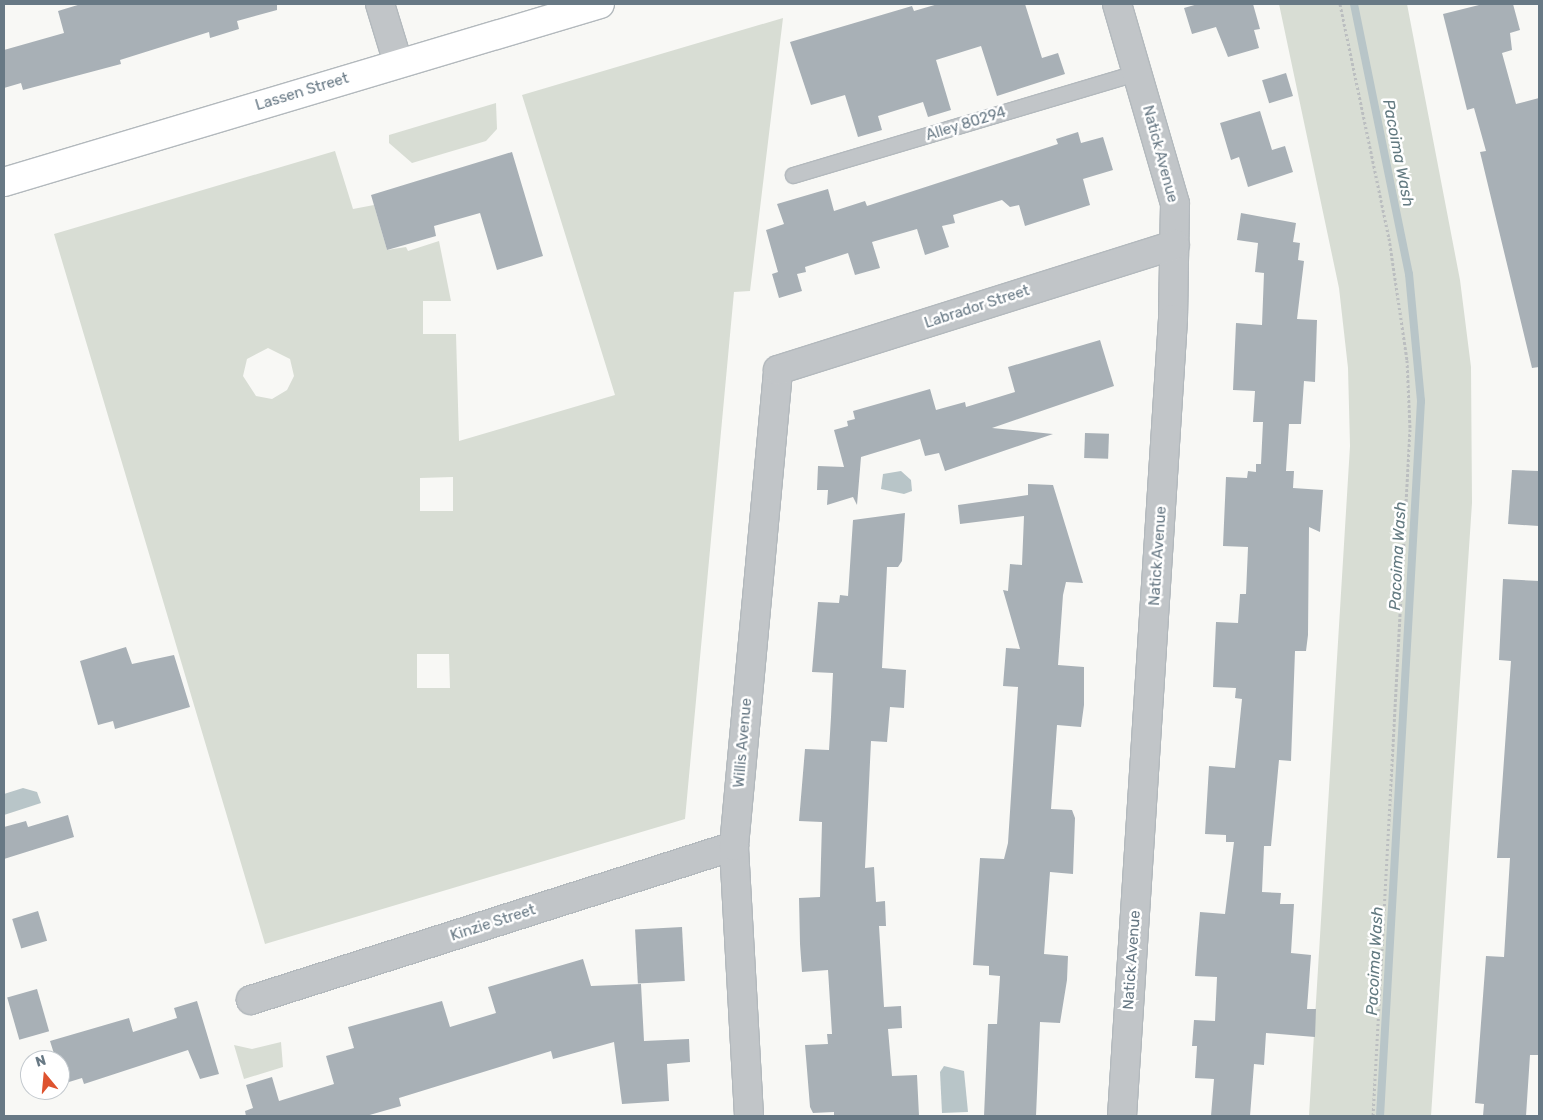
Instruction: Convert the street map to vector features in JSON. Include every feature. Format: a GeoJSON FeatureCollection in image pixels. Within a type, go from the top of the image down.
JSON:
{"type":"FeatureCollection","features":[{"type":"Feature","properties":{"kind":"main road","name":"Lassen Street"},"geometry":{"type":"LineString","coordinates":[[4,182],[600,4]]}},
{"type":"Feature","properties":{"kind":"street"},"geometry":{"type":"LineString","coordinates":[[380,4],[398,63]]}},
{"type":"Feature","properties":{"kind":"street","name":"Natick Avenue"},"geometry":{"type":"LineString","coordinates":[[1117,4],[1175,204],[1175,244],[1122,1116]]}},
{"type":"Feature","properties":{"kind":"street","name":"Labrador Street"},"geometry":{"type":"LineString","coordinates":[[778,370],[1175,244]]}},
{"type":"Feature","properties":{"kind":"street","name":"Willis Avenue"},"geometry":{"type":"LineString","coordinates":[[749,1116],[734,846],[778,370]]}},
{"type":"Feature","properties":{"kind":"street","name":"Kinzie Street"},"geometry":{"type":"LineString","coordinates":[[252,1000],[734,846]]}},
{"type":"Feature","properties":{"kind":"lane","name":"Alley 80294"},"geometry":{"type":"LineString","coordinates":[[793,175],[1138,72]]}},
{"type":"Feature","properties":{"kind":"path"},"geometry":{"type":"LineString","coordinates":[[1340,4],[1389,238],[1407,360],[1410,428],[1373,1116]]}},
{"type":"Feature","properties":{"kind":"shaded area"},"geometry":{"type":"Polygon","coordinates":[[[1279,4],[1407,4],[1460,280],[1471,367],[1472,503],[1431,1116],[1309,1116],[1350,446],[1348,368],[1339,288],[1279,4]]]}},
{"type":"Feature","properties":{"kind":"shaded area"},"geometry":{"type":"Polygon","coordinates":[[[783,18],[750,291],[734,292],[685,819],[265,944],[54,234],[335,151],[353,209],[374,205],[387,250],[406,247],[408,251],[439,241],[451,301],[423,301],[423,334],[456,334],[459,441],[615,395],[522,95],[783,18]],[[268,348],[247,359],[243,376],[256,396],[272,399],[287,390],[294,376],[290,359],[268,348]],[[453,477],[420,478],[420,511],[453,511],[453,477]],[[417,654],[417,688],[450,688],[449,654],[417,654]]]}},
{"type":"Feature","properties":{"kind":"shaded area"},"geometry":{"type":"Polygon","coordinates":[[[496,103],[497,129],[486,141],[412,163],[389,143],[389,135],[496,103]]]}},
{"type":"Feature","properties":{"kind":"shaded area"},"geometry":{"type":"Polygon","coordinates":[[[901,471],[911,480],[912,491],[904,494],[881,489],[883,474],[901,471]]]}},
{"type":"Feature","properties":{"kind":"shaded area"},"geometry":{"type":"Polygon","coordinates":[[[23,788],[37,792],[41,803],[4,815],[4,794],[23,788]]]}},
{"type":"Feature","properties":{"kind":"shaded area"},"geometry":{"type":"Polygon","coordinates":[[[281,1042],[283,1067],[244,1079],[234,1045],[252,1049],[281,1042]]]}},
{"type":"Feature","properties":{"kind":"shaded area"},"geometry":{"type":"Polygon","coordinates":[[[944,1066],[964,1071],[968,1112],[942,1113],[940,1072],[944,1066]]]}},
{"type":"Feature","properties":{"kind":"building"},"geometry":{"type":"Polygon","coordinates":[[[81,4],[277,4],[277,10],[237,21],[239,29],[210,38],[209,32],[120,60],[121,64],[23,90],[21,83],[4,88],[4,50],[64,33],[58,11],[81,4]]]}},
{"type":"Feature","properties":{"kind":"building"},"geometry":{"type":"Polygon","coordinates":[[[938,4],[1025,4],[1042,58],[1058,53],[1065,74],[997,96],[981,46],[936,60],[951,110],[928,117],[923,102],[878,116],[882,130],[858,137],[845,95],[811,105],[790,42],[912,6],[914,11],[938,4]]]}},
{"type":"Feature","properties":{"kind":"building"},"geometry":{"type":"Polygon","coordinates":[[[1198,4],[1253,4],[1260,29],[1254,30],[1259,48],[1228,57],[1216,27],[1192,34],[1184,8],[1198,4]]]}},
{"type":"Feature","properties":{"kind":"building"},"geometry":{"type":"Polygon","coordinates":[[[1483,4],[1513,4],[1520,30],[1510,33],[1512,50],[1502,53],[1516,104],[1539,98],[1539,367],[1532,368],[1480,152],[1486,151],[1474,108],[1467,110],[1443,14],[1483,4]]]}},
{"type":"Feature","properties":{"kind":"building"},"geometry":{"type":"Polygon","coordinates":[[[1286,73],[1293,96],[1269,103],[1262,80],[1286,73]]]}},
{"type":"Feature","properties":{"kind":"building"},"geometry":{"type":"Polygon","coordinates":[[[1260,111],[1272,150],[1285,146],[1293,172],[1248,187],[1239,157],[1231,160],[1220,123],[1260,111]]]}},
{"type":"Feature","properties":{"kind":"building"},"geometry":{"type":"Polygon","coordinates":[[[1078,132],[1081,143],[1103,137],[1113,170],[1083,179],[1090,205],[1025,226],[1019,205],[1010,207],[1002,200],[953,215],[955,223],[942,226],[949,247],[925,255],[917,229],[872,242],[880,268],[855,275],[848,253],[805,267],[806,272],[797,274],[802,291],[779,298],[772,274],[778,272],[766,230],[784,224],[777,204],[828,189],[834,211],[865,201],[867,206],[1058,144],[1056,139],[1078,132]]]}},
{"type":"Feature","properties":{"kind":"building"},"geometry":{"type":"Polygon","coordinates":[[[512,152],[543,256],[497,270],[480,213],[434,226],[436,236],[387,250],[371,195],[512,152]]]}},
{"type":"Feature","properties":{"kind":"building"},"geometry":{"type":"Polygon","coordinates":[[[1241,213],[1296,223],[1293,242],[1300,243],[1298,260],[1304,261],[1297,319],[1317,320],[1315,382],[1304,381],[1301,424],[1289,424],[1286,471],[1294,471],[1293,488],[1323,490],[1320,532],[1309,527],[1308,635],[1306,651],[1295,651],[1291,761],[1279,760],[1271,846],[1264,846],[1262,892],[1281,893],[1280,904],[1294,904],[1291,953],[1311,955],[1307,1009],[1316,1009],[1315,1037],[1266,1033],[1264,1065],[1254,1064],[1250,1116],[1211,1116],[1214,1079],[1195,1078],[1197,1046],[1192,1046],[1194,1020],[1215,1021],[1217,977],[1195,976],[1200,912],[1225,914],[1234,842],[1226,842],[1226,835],[1205,834],[1209,766],[1235,768],[1242,699],[1235,698],[1236,688],[1213,687],[1216,622],[1238,623],[1240,594],[1246,594],[1248,547],[1223,546],[1226,477],[1247,478],[1248,471],[1256,472],[1256,464],[1261,464],[1263,422],[1253,422],[1255,391],[1233,390],[1236,323],[1262,325],[1264,273],[1255,272],[1258,243],[1237,240],[1241,213]]]}},
{"type":"Feature","properties":{"kind":"building"},"geometry":{"type":"Polygon","coordinates":[[[1100,340],[1114,386],[992,428],[1053,434],[945,471],[939,453],[925,456],[920,439],[861,457],[857,505],[853,497],[827,505],[828,490],[817,490],[818,466],[844,467],[834,430],[848,426],[847,421],[855,419],[853,411],[930,389],[936,410],[965,402],[966,407],[1015,392],[1008,367],[1100,340]]]}},
{"type":"Feature","properties":{"kind":"building"},"geometry":{"type":"Polygon","coordinates":[[[1085,433],[1109,434],[1108,459],[1084,458],[1085,433]]]}},
{"type":"Feature","properties":{"kind":"building"},"geometry":{"type":"Polygon","coordinates":[[[1512,470],[1539,471],[1539,526],[1508,524],[1512,470]]]}},
{"type":"Feature","properties":{"kind":"building"},"geometry":{"type":"Polygon","coordinates":[[[1028,484],[1053,485],[1083,583],[1066,582],[1063,595],[1058,665],[1084,667],[1084,705],[1081,727],[1057,725],[1051,809],[1072,810],[1075,818],[1073,874],[1050,872],[1044,954],[1068,956],[1067,980],[1060,1023],[1040,1022],[1036,1116],[984,1116],[988,1024],[997,1024],[1000,976],[989,975],[989,966],[973,965],[980,858],[1004,859],[1008,843],[1018,687],[1003,686],[1006,648],[1020,649],[1003,590],[1008,591],[1010,564],[1022,565],[1024,516],[960,524],[958,505],[1028,495],[1028,484]]]}},
{"type":"Feature","properties":{"kind":"building"},"geometry":{"type":"Polygon","coordinates":[[[905,513],[902,561],[898,567],[887,567],[882,668],[906,670],[904,708],[890,707],[887,742],[871,741],[865,868],[874,867],[876,902],[885,901],[886,926],[879,926],[884,1007],[901,1006],[902,1028],[888,1029],[892,1076],[917,1075],[919,1116],[834,1116],[834,1112],[813,1113],[810,1107],[805,1045],[828,1044],[827,1034],[832,1034],[828,970],[802,972],[800,944],[799,898],[820,897],[822,822],[799,821],[805,749],[829,750],[831,717],[833,673],[812,672],[818,602],[839,603],[840,595],[848,596],[853,520],[905,513]]]}},
{"type":"Feature","properties":{"kind":"building"},"geometry":{"type":"Polygon","coordinates":[[[1503,579],[1539,581],[1539,1055],[1530,1055],[1526,1116],[1483,1116],[1484,1104],[1475,1103],[1486,956],[1504,957],[1510,858],[1497,858],[1511,661],[1499,660],[1503,579]]]}},
{"type":"Feature","properties":{"kind":"building"},"geometry":{"type":"Polygon","coordinates":[[[126,647],[132,664],[174,655],[190,707],[115,729],[113,721],[98,725],[80,661],[126,647]]]}},
{"type":"Feature","properties":{"kind":"building"},"geometry":{"type":"Polygon","coordinates":[[[68,815],[74,837],[4,859],[4,827],[26,821],[28,827],[68,815]]]}},
{"type":"Feature","properties":{"kind":"building"},"geometry":{"type":"Polygon","coordinates":[[[38,911],[47,941],[21,949],[12,919],[38,911]]]}},
{"type":"Feature","properties":{"kind":"building"},"geometry":{"type":"Polygon","coordinates":[[[682,927],[685,981],[638,983],[635,929],[682,927]]]}},
{"type":"Feature","properties":{"kind":"building"},"geometry":{"type":"Polygon","coordinates":[[[583,959],[591,986],[641,984],[644,1041],[689,1039],[690,1062],[667,1064],[669,1101],[622,1104],[614,1042],[553,1059],[551,1051],[399,1098],[401,1106],[366,1116],[246,1116],[245,1111],[253,1108],[246,1085],[272,1077],[279,1101],[334,1084],[326,1056],[354,1048],[348,1027],[442,1001],[450,1027],[496,1013],[488,987],[583,959]]]}},
{"type":"Feature","properties":{"kind":"building"},"geometry":{"type":"Polygon","coordinates":[[[37,989],[49,1031],[19,1040],[7,998],[37,989]]]}},
{"type":"Feature","properties":{"kind":"building"},"geometry":{"type":"Polygon","coordinates":[[[197,1001],[219,1074],[200,1079],[188,1050],[84,1084],[82,1078],[70,1082],[70,1050],[53,1050],[50,1041],[129,1018],[133,1032],[177,1018],[174,1008],[197,1001]]]}},
{"type":"Feature","properties":{"kind":"waterway","name":"Pacoima Wash"},"geometry":{"type":"LineString","coordinates":[[1354,4],[1409,274],[1421,401],[1380,1116]]}}]}
